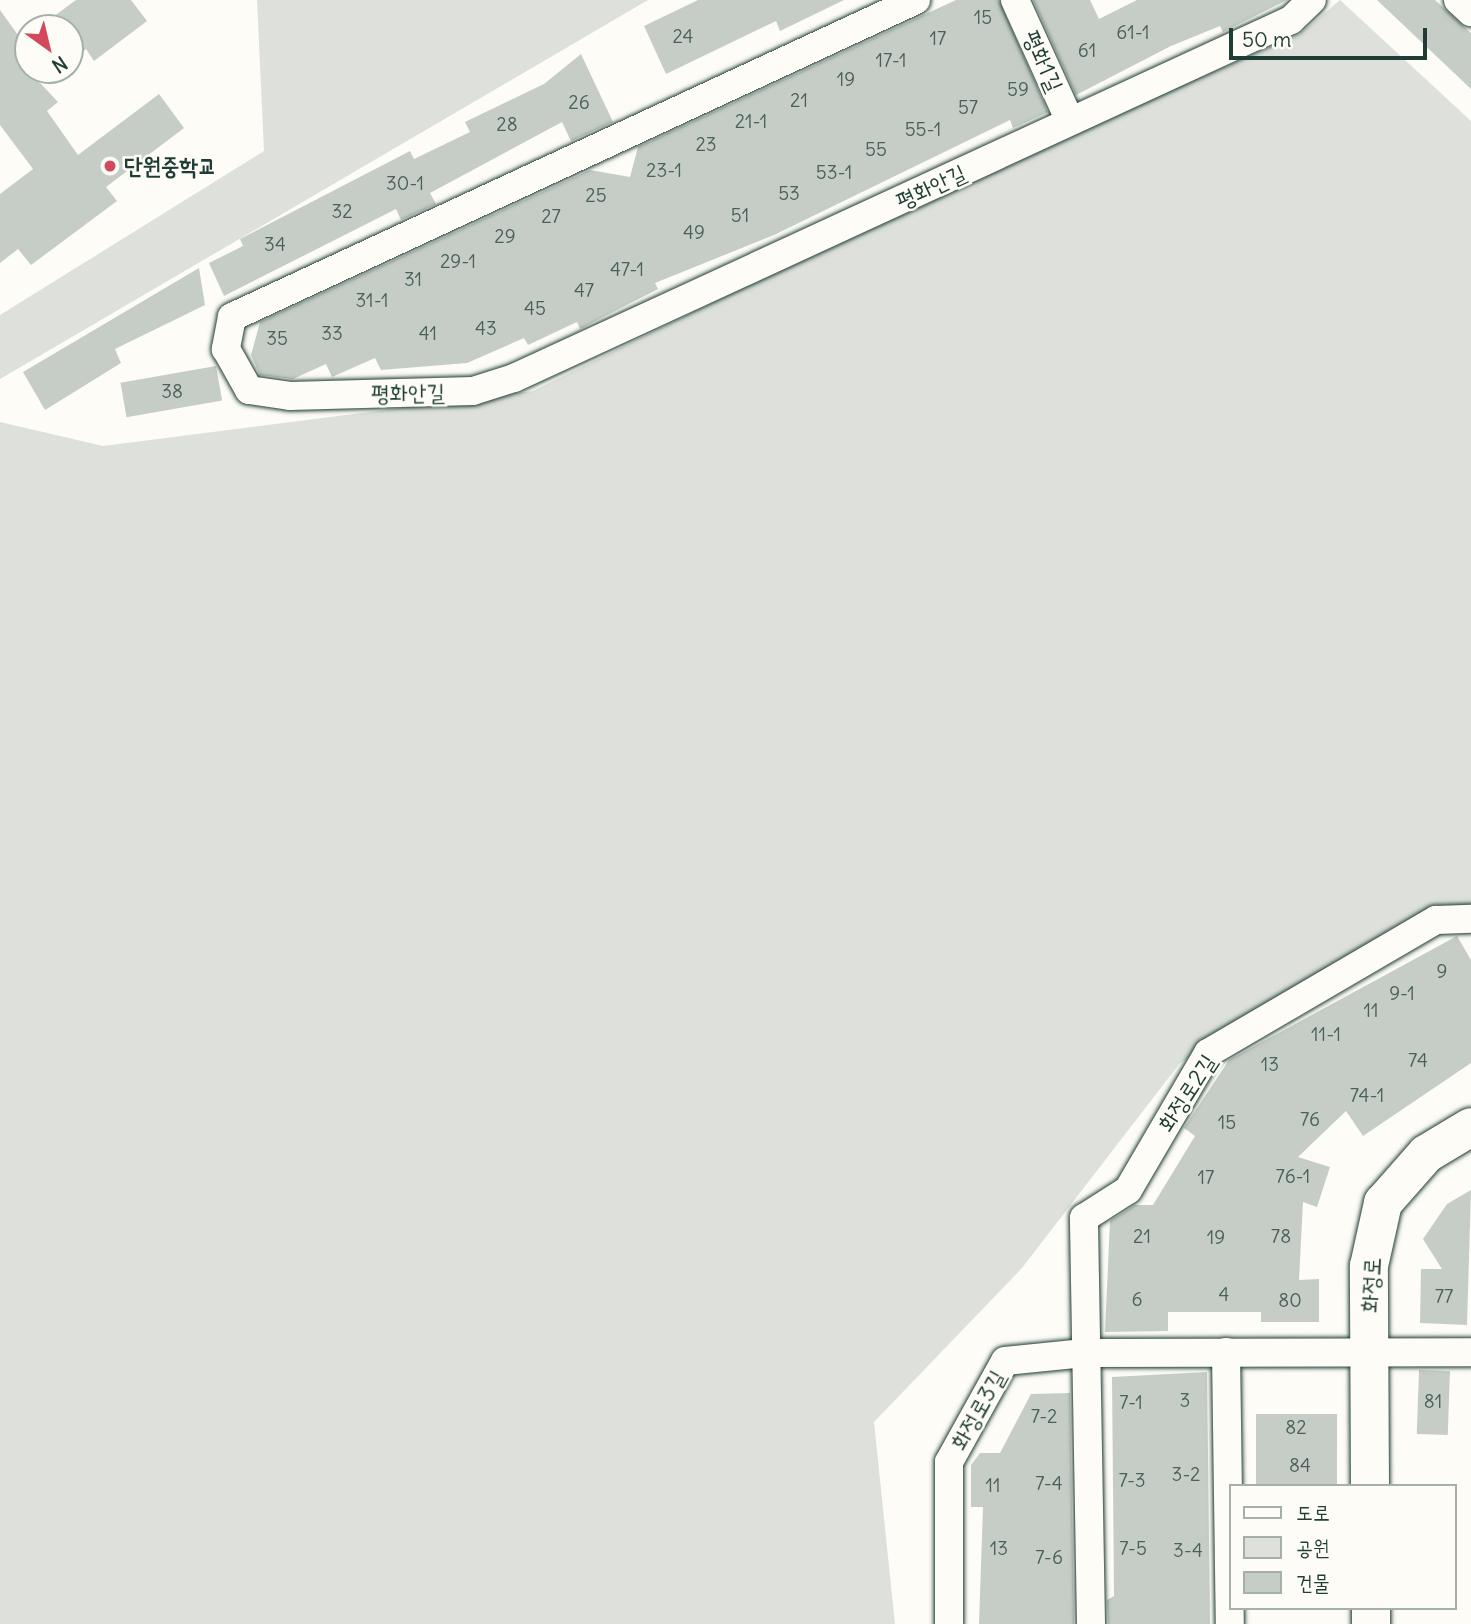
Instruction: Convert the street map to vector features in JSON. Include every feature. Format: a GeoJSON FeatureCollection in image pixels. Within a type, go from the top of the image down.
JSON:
{"type":"FeatureCollection","features":[{"type":"Feature","properties":{"kind":"street","name":"평화안길"},"geometry":{"type":"LineString","coordinates":[[916,0],[232,317],[226,349],[249,390],[290,396],[473,391],[514,378],[1291,20],[1312,0]]}},
{"type":"Feature","properties":{"kind":"street","name":"평화1길"},"geometry":{"type":"LineString","coordinates":[[1015,0],[1070,121]]}},
{"type":"Feature","properties":{"kind":"street"},"geometry":{"type":"LineString","coordinates":[[1458,0],[1471,12]]}},
{"type":"Feature","properties":{"kind":"street","name":"화정로2길"},"geometry":{"type":"LineString","coordinates":[[1085,1353],[1084,1218],[1128,1190],[1208,1053],[1436,920],[1471,919]]}},
{"type":"Feature","properties":{"kind":"street","name":"화정로"},"geometry":{"type":"LineString","coordinates":[[1370,1484],[1369,1266],[1383,1203],[1426,1154],[1471,1127]]}},
{"type":"Feature","properties":{"kind":"street","name":"화정로3길"},"geometry":{"type":"LineString","coordinates":[[949,1624],[949,1462],[1005,1360],[1085,1353],[1369,1349],[1471,1352]]}},
{"type":"Feature","properties":{"kind":"street"},"geometry":{"type":"LineString","coordinates":[[1226,1352],[1230,1624]]}},
{"type":"Feature","properties":{"kind":"street"},"geometry":{"type":"LineString","coordinates":[[1085,1353],[1091,1624]]}},
{"type":"Feature","properties":{"kind":"green space"},"geometry":{"type":"Polygon","coordinates":[[[257,0],[648,0],[0,379],[0,315],[264,151],[257,0]]]}},
{"type":"Feature","properties":{"kind":"green space"},"geometry":{"type":"Polygon","coordinates":[[[1340,0],[1471,121],[1471,906],[1437,909],[1180,1063],[1022,1268],[874,1422],[895,1624],[0,1624],[0,422],[103,446],[533,391],[929,196],[1300,34],[1340,0]]]}},
{"type":"Feature","properties":{"kind":"building"},"geometry":{"type":"Polygon","coordinates":[[[76,0],[131,0],[147,21],[94,61],[86,49],[84,50],[84,14],[57,14],[76,0]]]}},
{"type":"Feature","properties":{"kind":"building"},"geometry":{"type":"Polygon","coordinates":[[[698,0],[844,0],[780,31],[776,21],[666,74],[644,26],[698,0]]]}},
{"type":"Feature","properties":{"kind":"building"},"geometry":{"type":"Polygon","coordinates":[[[956,0],[999,0],[1048,112],[1013,128],[1010,120],[774,235],[655,283],[658,289],[580,329],[577,322],[528,345],[524,338],[467,363],[381,370],[375,358],[332,377],[326,364],[293,379],[260,375],[251,355],[260,322],[590,170],[630,177],[638,147],[956,0]]]}},
{"type":"Feature","properties":{"kind":"building"},"geometry":{"type":"Polygon","coordinates":[[[1033,0],[1090,0],[1099,19],[1137,0],[1287,0],[1223,32],[1220,26],[1171,46],[1076,95],[1033,0]]]}},
{"type":"Feature","properties":{"kind":"building"},"geometry":{"type":"Polygon","coordinates":[[[1377,0],[1435,0],[1471,33],[1471,89],[1377,0]]]}},
{"type":"Feature","properties":{"kind":"building"},"geometry":{"type":"Polygon","coordinates":[[[0,10],[14,30],[14,84],[41,84],[58,102],[47,111],[78,155],[159,94],[184,128],[106,187],[117,201],[31,265],[18,249],[0,263],[0,194],[33,169],[0,125],[0,10]]]}},
{"type":"Feature","properties":{"kind":"building"},"geometry":{"type":"Polygon","coordinates":[[[581,54],[613,122],[571,141],[562,122],[430,193],[436,204],[401,220],[396,209],[224,296],[209,263],[243,246],[240,239],[410,151],[414,159],[470,132],[465,122],[544,84],[581,54]]]}},
{"type":"Feature","properties":{"kind":"building"},"geometry":{"type":"Polygon","coordinates":[[[199,268],[205,305],[115,349],[121,363],[45,410],[23,372],[199,268]]]}},
{"type":"Feature","properties":{"kind":"building"},"geometry":{"type":"Polygon","coordinates":[[[216,366],[222,400],[127,417],[120,383],[216,366]]]}},
{"type":"Feature","properties":{"kind":"building"},"geometry":{"type":"Polygon","coordinates":[[[1457,936],[1471,960],[1471,1063],[1363,1136],[1346,1111],[1298,1157],[1330,1167],[1317,1207],[1303,1202],[1299,1280],[1319,1279],[1319,1322],[1261,1322],[1261,1312],[1168,1312],[1168,1331],[1105,1332],[1110,1221],[1135,1205],[1153,1205],[1195,1136],[1184,1128],[1229,1060],[1457,936]]]}},
{"type":"Feature","properties":{"kind":"building"},"geometry":{"type":"Polygon","coordinates":[[[1471,1190],[1467,1325],[1420,1323],[1421,1269],[1442,1269],[1423,1239],[1447,1204],[1471,1190]]]}},
{"type":"Feature","properties":{"kind":"building"},"geometry":{"type":"Polygon","coordinates":[[[1419,1370],[1450,1371],[1448,1435],[1417,1434],[1419,1370]]]}},
{"type":"Feature","properties":{"kind":"building"},"geometry":{"type":"Polygon","coordinates":[[[1207,1372],[1210,1624],[1108,1624],[1107,1600],[1114,1596],[1112,1377],[1207,1372]]]}},
{"type":"Feature","properties":{"kind":"building"},"geometry":{"type":"Polygon","coordinates":[[[1070,1393],[1074,1624],[979,1624],[983,1507],[971,1507],[971,1465],[980,1453],[1000,1453],[1031,1394],[1070,1393]]]}},
{"type":"Feature","properties":{"kind":"building"},"geometry":{"type":"Polygon","coordinates":[[[1256,1414],[1337,1414],[1337,1484],[1256,1484],[1256,1414]]]}},
{"type":"Feature","properties":{"kind":"place","name":"단원중학교"},"geometry":{"type":"Point","coordinates":[110,166]}}]}
